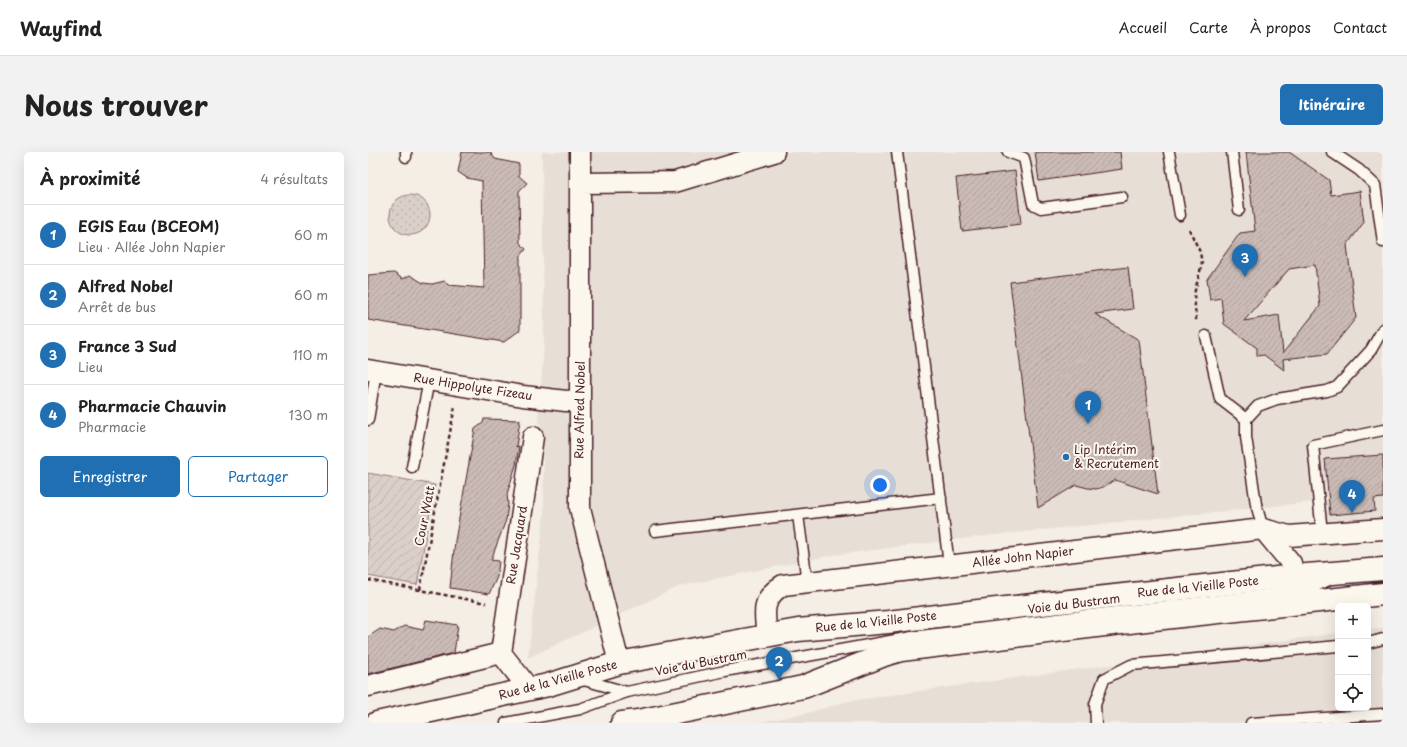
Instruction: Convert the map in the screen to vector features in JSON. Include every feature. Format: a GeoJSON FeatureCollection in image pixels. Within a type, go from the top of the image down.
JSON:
{"type":"FeatureCollection","features":[{"type":"Feature","properties":{"kind":"main road","name":"Rue de la Vieille Poste"},"geometry":{"type":"LineString","coordinates":[[377,723],[574,678],[619,663],[810,628],[888,622],[1294,576],[1383,569]]}},
{"type":"Feature","properties":{"kind":"main road"},"geometry":{"type":"LineString","coordinates":[[622,723],[803,687],[884,655],[901,650],[1146,620],[1383,594]]}},
{"type":"Feature","properties":{"kind":"street","name":"Rue Alfred Nobel"},"geometry":{"type":"LineString","coordinates":[[580,152],[580,508],[619,663]]}},
{"type":"Feature","properties":{"kind":"street"},"geometry":{"type":"LineString","coordinates":[[581,183],[675,182],[774,152]]}},
{"type":"Feature","properties":{"kind":"street","name":"Rue Hippolyte Fizeau"},"geometry":{"type":"LineString","coordinates":[[372,371],[523,396],[579,400]]}},
{"type":"Feature","properties":{"kind":"street","name":"Rue Jacquard"},"geometry":{"type":"LineString","coordinates":[[501,653],[533,437]]}},
{"type":"Feature","properties":{"kind":"street"},"geometry":{"type":"LineString","coordinates":[[1263,529],[1289,536],[1383,529]]}},
{"type":"Feature","properties":{"kind":"street"},"geometry":{"type":"LineString","coordinates":[[1263,529],[1291,563],[1294,576]]}},
{"type":"Feature","properties":{"kind":"street","name":"Allée John Napier"},"geometry":{"type":"LineString","coordinates":[[767,635],[764,613],[769,596],[774,590],[783,585],[1263,529]]}},
{"type":"Feature","properties":{"kind":"street"},"geometry":{"type":"LineString","coordinates":[[368,686],[501,653],[529,689]]}},
{"type":"Feature","properties":{"kind":"lane"},"geometry":{"type":"LineString","coordinates":[[897,152],[949,565]]}},
{"type":"Feature","properties":{"kind":"lane"},"geometry":{"type":"LineString","coordinates":[[1008,152],[1024,158],[1033,204],[1041,208],[1122,197]]}},
{"type":"Feature","properties":{"kind":"lane"},"geometry":{"type":"LineString","coordinates":[[1169,152],[1180,215]]}},
{"type":"Feature","properties":{"kind":"lane"},"geometry":{"type":"LineString","coordinates":[[1232,152],[1239,210]]}},
{"type":"Feature","properties":{"kind":"lane"},"geometry":{"type":"LineString","coordinates":[[1332,152],[1344,156],[1375,185],[1383,242]]}},
{"type":"Feature","properties":{"kind":"lane"},"geometry":{"type":"LineString","coordinates":[[1263,529],[1256,504],[1246,437],[1246,420],[1258,406],[1277,399],[1328,391],[1337,387],[1371,350],[1383,329]]}},
{"type":"Feature","properties":{"kind":"lane"},"geometry":{"type":"LineString","coordinates":[[1206,336],[1220,399],[1246,420]]}},
{"type":"Feature","properties":{"kind":"lane"},"geometry":{"type":"LineString","coordinates":[[368,420],[372,371]]}},
{"type":"Feature","properties":{"kind":"lane"},"geometry":{"type":"LineString","coordinates":[[412,467],[429,380]]}},
{"type":"Feature","properties":{"kind":"lane"},"geometry":{"type":"LineString","coordinates":[[1322,533],[1313,445],[1383,430]]}},
{"type":"Feature","properties":{"kind":"lane"},"geometry":{"type":"LineString","coordinates":[[655,532],[941,498]]}},
{"type":"Feature","properties":{"kind":"lane"},"geometry":{"type":"LineString","coordinates":[[798,515],[807,582]]}},
{"type":"Feature","properties":{"kind":"lane","name":"Voie du Bustram"},"geometry":{"type":"LineString","coordinates":[[506,723],[580,709],[627,692],[852,647],[912,637],[1307,590],[1344,572]]}},
{"type":"Feature","properties":{"kind":"lane"},"geometry":{"type":"LineString","coordinates":[[1371,642],[1383,639]]}},
{"type":"Feature","properties":{"kind":"lane"},"geometry":{"type":"LineString","coordinates":[[1096,723],[1095,704],[1104,679],[1131,665],[1335,646]]}},
{"type":"Feature","properties":{"kind":"lane","name":"Voie du Bustram"},"geometry":{"type":"LineString","coordinates":[[852,647],[901,650]]}},
{"type":"Feature","properties":{"kind":"lane","name":"Voie du Bustram"},"geometry":{"type":"LineString","coordinates":[[574,678],[627,692]]}},
{"type":"Feature","properties":{"kind":"lane"},"geometry":{"type":"LineString","coordinates":[[1251,723],[1383,714]]}},
{"type":"Feature","properties":{"kind":"path"},"geometry":{"type":"LineString","coordinates":[[1180,215],[1200,252],[1202,264],[1194,294],[1196,319],[1206,336]]}},
{"type":"Feature","properties":{"kind":"path","name":"Cour Watt"},"geometry":{"type":"LineString","coordinates":[[420,590],[456,401]]}},
{"type":"Feature","properties":{"kind":"path"},"geometry":{"type":"LineString","coordinates":[[368,580],[461,598]]}},
{"type":"Feature","properties":{"kind":"shaded area"},"geometry":{"type":"Polygon","coordinates":[[[542,152],[1383,152],[1383,522],[1315,526],[1312,502],[985,536],[834,555],[680,586],[528,658],[544,515],[543,432],[538,419],[544,347],[542,152]]]}},
{"type":"Feature","properties":{"kind":"shaded area"},"geometry":{"type":"Polygon","coordinates":[[[410,195],[418,197],[424,201],[428,207],[430,215],[428,223],[424,229],[418,233],[410,235],[402,233],[396,229],[392,223],[390,215],[392,207],[396,201],[402,197],[410,195]]]}},
{"type":"Feature","properties":{"kind":"shaded area"},"geometry":{"type":"Polygon","coordinates":[[[368,473],[435,485],[417,585],[368,576],[368,473]]]}},
{"type":"Feature","properties":{"kind":"shaded area"},"geometry":{"type":"Polygon","coordinates":[[[1383,628],[1383,723],[756,723],[807,713],[849,701],[1335,633],[1335,711],[1371,711],[1371,629],[1383,628]]]}},
{"type":"Feature","properties":{"kind":"building"},"geometry":{"type":"Polygon","coordinates":[[[462,152],[490,152],[495,159],[519,164],[519,176],[527,183],[519,191],[520,243],[526,249],[520,257],[520,330],[504,342],[368,320],[368,275],[394,273],[403,279],[410,275],[423,283],[432,284],[445,281],[448,285],[484,288],[482,181],[467,178],[458,172],[462,152]]]}},
{"type":"Feature","properties":{"kind":"building"},"geometry":{"type":"Polygon","coordinates":[[[1035,152],[1120,152],[1122,169],[1039,181],[1035,152]]]}},
{"type":"Feature","properties":{"kind":"building"},"geometry":{"type":"Polygon","coordinates":[[[1246,152],[1289,152],[1329,180],[1331,195],[1360,191],[1364,222],[1347,245],[1356,318],[1327,354],[1283,359],[1284,370],[1264,355],[1257,356],[1257,348],[1224,324],[1221,298],[1210,300],[1207,279],[1240,233],[1255,231],[1246,152]],[[1315,265],[1289,269],[1244,321],[1279,315],[1283,353],[1320,306],[1315,265]]]}},
{"type":"Feature","properties":{"kind":"building"},"geometry":{"type":"Polygon","coordinates":[[[1015,171],[1021,224],[962,231],[956,178],[1015,171]]]}},
{"type":"Feature","properties":{"kind":"building"},"geometry":{"type":"Polygon","coordinates":[[[1128,267],[1133,309],[1095,314],[1139,340],[1158,494],[1115,480],[1096,489],[1076,485],[1038,508],[1010,282],[1128,267]]]}},
{"type":"Feature","properties":{"kind":"building"},"geometry":{"type":"Polygon","coordinates":[[[484,419],[520,420],[516,447],[519,446],[516,465],[507,494],[508,504],[506,520],[491,560],[499,561],[497,577],[489,594],[450,588],[455,541],[475,429],[483,423],[484,419]]]}},
{"type":"Feature","properties":{"kind":"building"},"geometry":{"type":"Polygon","coordinates":[[[1383,455],[1383,498],[1374,499],[1375,511],[1330,515],[1325,459],[1383,455]]]}},
{"type":"Feature","properties":{"kind":"building"},"geometry":{"type":"Polygon","coordinates":[[[426,620],[458,625],[454,653],[368,674],[368,637],[380,629],[394,632],[404,626],[423,630],[426,620]]]}},
{"type":"Feature","properties":{"kind":"place","name":"France 3 Sud"},"geometry":{"type":"Point","coordinates":[1245,277]}},
{"type":"Feature","properties":{"kind":"place","name":"EGIS Eau (BCEOM)"},"geometry":{"type":"Point","coordinates":[1088,424]}},
{"type":"Feature","properties":{"kind":"place","name":"Lip Intérim & Recrutement"},"geometry":{"type":"Point","coordinates":[1066,457]}},
{"type":"Feature","properties":{"kind":"place","name":"Pharmacie Chauvin"},"geometry":{"type":"Point","coordinates":[1352,513]}},
{"type":"Feature","properties":{"kind":"place","name":"Alfred Nobel"},"geometry":{"type":"Point","coordinates":[779,680]}}]}
